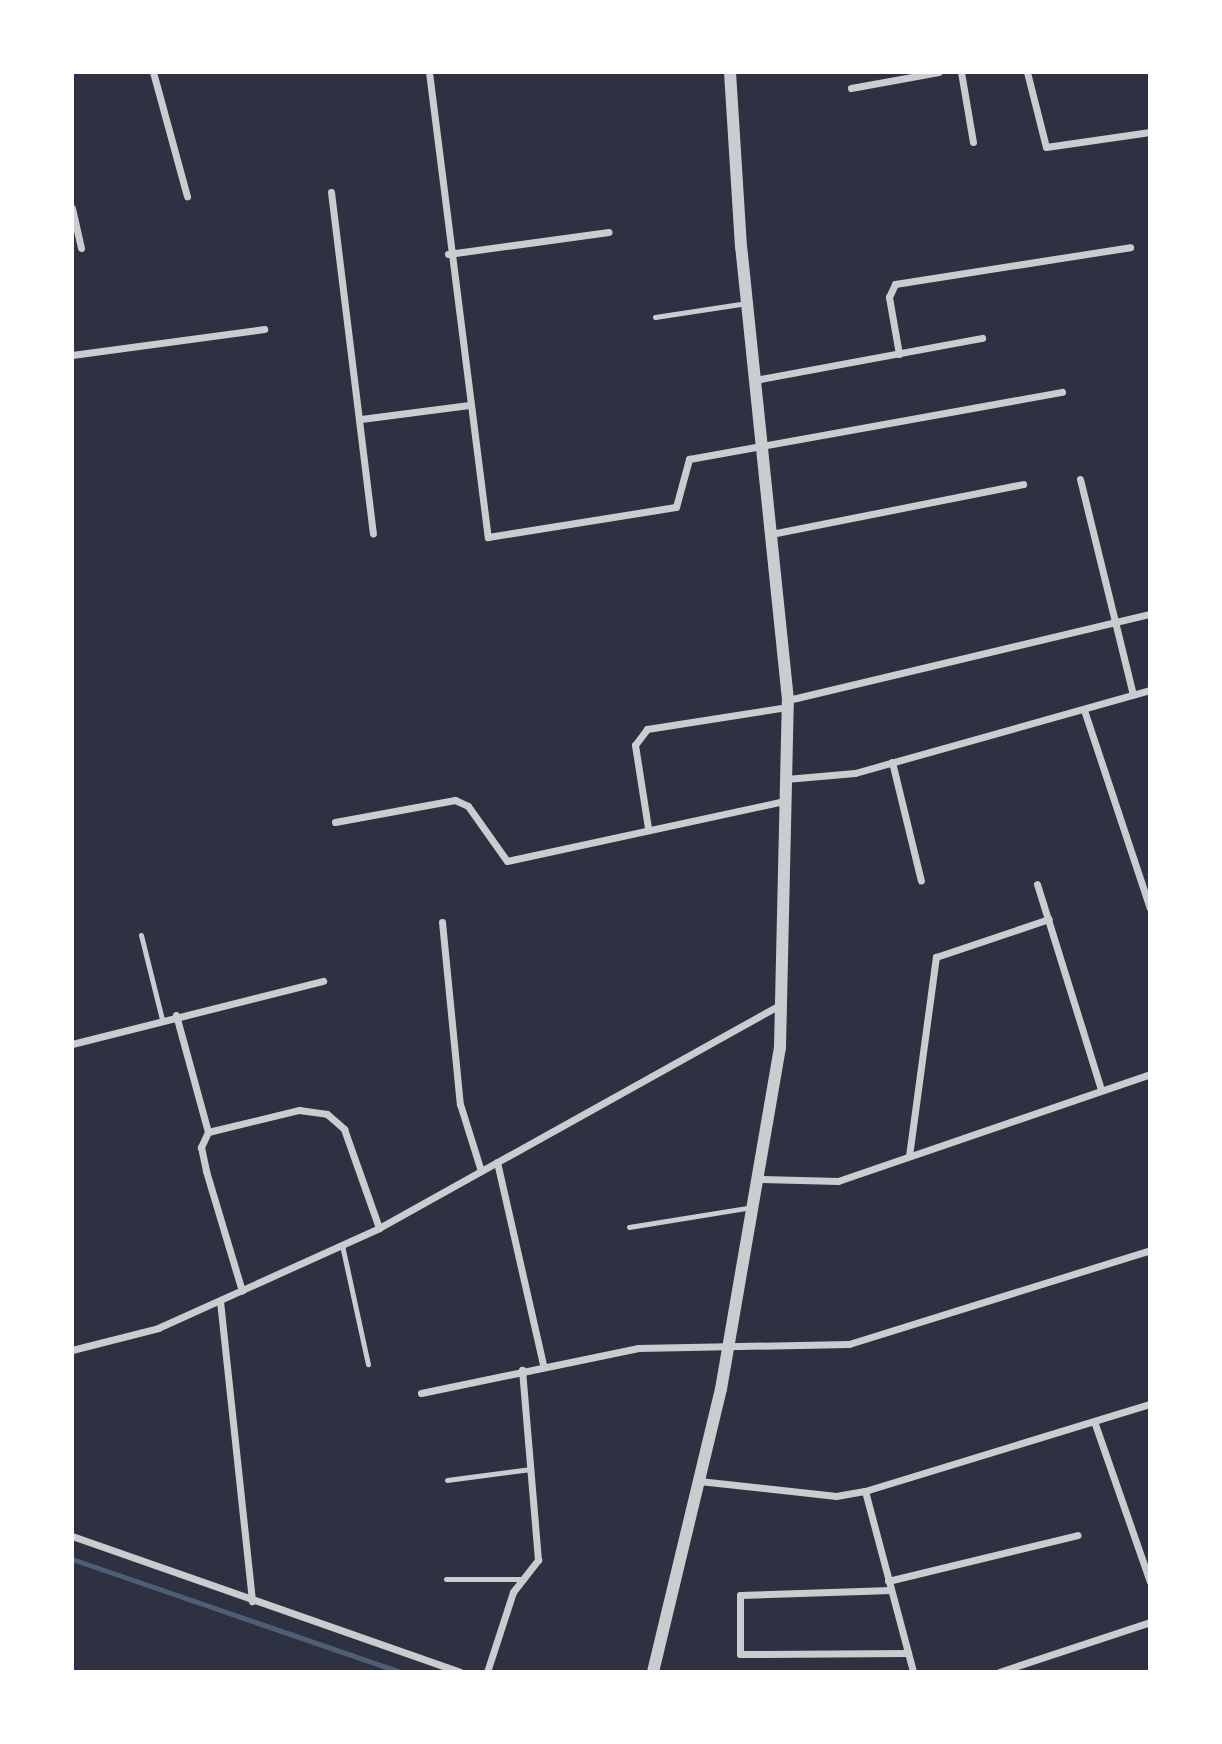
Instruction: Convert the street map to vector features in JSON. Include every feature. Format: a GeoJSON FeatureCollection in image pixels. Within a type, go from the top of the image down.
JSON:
{"type":"FeatureCollection","features":[{"type":"Feature","properties":{"kind":"street"},"geometry":{"type":"LineString","coordinates":[[153,72],[187,196]]}},
{"type":"Feature","properties":{"kind":"street"},"geometry":{"type":"LineString","coordinates":[[429,72],[448,254],[469,405],[492,537],[676,507],[689,459],[1062,392]]}},
{"type":"Feature","properties":{"kind":"street"},"geometry":{"type":"LineString","coordinates":[[653,1672],[729,1342],[780,1048],[778,1006],[788,703],[747,303],[730,72]]}},
{"type":"Feature","properties":{"kind":"street"},"geometry":{"type":"LineString","coordinates":[[851,88],[939,72]]}},
{"type":"Feature","properties":{"kind":"street"},"geometry":{"type":"LineString","coordinates":[[961,72],[973,142]]}},
{"type":"Feature","properties":{"kind":"street"},"geometry":{"type":"LineString","coordinates":[[1027,72],[1046,147],[1150,132]]}},
{"type":"Feature","properties":{"kind":"street"},"geometry":{"type":"LineString","coordinates":[[331,192],[373,533]]}},
{"type":"Feature","properties":{"kind":"street"},"geometry":{"type":"LineString","coordinates":[[72,208],[81,248]]}},
{"type":"Feature","properties":{"kind":"street"},"geometry":{"type":"LineString","coordinates":[[448,254],[609,232]]}},
{"type":"Feature","properties":{"kind":"street"},"geometry":{"type":"LineString","coordinates":[[899,354],[889,298],[895,285],[1130,247]]}},
{"type":"Feature","properties":{"kind":"street"},"geometry":{"type":"LineString","coordinates":[[72,355],[264,330]]}},
{"type":"Feature","properties":{"kind":"street"},"geometry":{"type":"LineString","coordinates":[[755,380],[982,338]]}},
{"type":"Feature","properties":{"kind":"street"},"geometry":{"type":"LineString","coordinates":[[361,419],[469,405]]}},
{"type":"Feature","properties":{"kind":"street"},"geometry":{"type":"LineString","coordinates":[[1080,479],[1133,695]]}},
{"type":"Feature","properties":{"kind":"street"},"geometry":{"type":"LineString","coordinates":[[771,534],[1023,484]]}},
{"type":"Feature","properties":{"kind":"street"},"geometry":{"type":"LineString","coordinates":[[648,828],[635,745],[647,729],[788,703],[1150,614]]}},
{"type":"Feature","properties":{"kind":"street"},"geometry":{"type":"LineString","coordinates":[[785,779],[892,762],[1150,690]]}},
{"type":"Feature","properties":{"kind":"street"},"geometry":{"type":"LineString","coordinates":[[1084,710],[1150,908]]}},
{"type":"Feature","properties":{"kind":"street"},"geometry":{"type":"LineString","coordinates":[[892,762],[921,881]]}},
{"type":"Feature","properties":{"kind":"street"},"geometry":{"type":"LineString","coordinates":[[335,822],[456,800],[468,806],[507,861],[648,828],[784,801]]}},
{"type":"Feature","properties":{"kind":"street"},"geometry":{"type":"LineString","coordinates":[[1037,884],[1101,1090]]}},
{"type":"Feature","properties":{"kind":"street"},"geometry":{"type":"LineString","coordinates":[[909,1156],[936,957],[1049,919]]}},
{"type":"Feature","properties":{"kind":"street"},"geometry":{"type":"LineString","coordinates":[[442,922],[460,1104],[481,1171]]}},
{"type":"Feature","properties":{"kind":"street"},"geometry":{"type":"LineString","coordinates":[[72,1044],[162,1018],[323,981]]}},
{"type":"Feature","properties":{"kind":"street"},"geometry":{"type":"LineString","coordinates":[[72,1350],[158,1328],[379,1228],[778,1006]]}},
{"type":"Feature","properties":{"kind":"street"},"geometry":{"type":"LineString","coordinates":[[176,1015],[208,1132],[201,1147],[206,1171],[242,1290]]}},
{"type":"Feature","properties":{"kind":"street"},"geometry":{"type":"LineString","coordinates":[[757,1179],[838,1181],[1150,1073]]}},
{"type":"Feature","properties":{"kind":"street"},"geometry":{"type":"LineString","coordinates":[[208,1132],[299,1110],[327,1114],[344,1129],[379,1228]]}},
{"type":"Feature","properties":{"kind":"street"},"geometry":{"type":"LineString","coordinates":[[497,1162],[543,1366]]}},
{"type":"Feature","properties":{"kind":"street"},"geometry":{"type":"LineString","coordinates":[[421,1393],[638,1348],[729,1342],[849,1344],[1150,1250]]}},
{"type":"Feature","properties":{"kind":"street"},"geometry":{"type":"LineString","coordinates":[[220,1301],[252,1601]]}},
{"type":"Feature","properties":{"kind":"street"},"geometry":{"type":"LineString","coordinates":[[487,1672],[513,1592],[524,1579],[539,1552],[522,1370]]}},
{"type":"Feature","properties":{"kind":"street"},"geometry":{"type":"LineString","coordinates":[[699,1481],[836,1496],[864,1491],[1095,1424],[1150,1404]]}},
{"type":"Feature","properties":{"kind":"street"},"geometry":{"type":"LineString","coordinates":[[1095,1424],[1150,1582]]}},
{"type":"Feature","properties":{"kind":"street"},"geometry":{"type":"LineString","coordinates":[[864,1491],[913,1672]]}},
{"type":"Feature","properties":{"kind":"street"},"geometry":{"type":"LineString","coordinates":[[908,1653],[740,1654],[740,1595],[890,1585],[1078,1535]]}},
{"type":"Feature","properties":{"kind":"street"},"geometry":{"type":"LineString","coordinates":[[72,1536],[460,1672]]}},
{"type":"Feature","properties":{"kind":"street"},"geometry":{"type":"LineString","coordinates":[[999,1672],[1150,1622]]}},
{"type":"Feature","properties":{"kind":"lane"},"geometry":{"type":"LineString","coordinates":[[655,317],[747,303]]}},
{"type":"Feature","properties":{"kind":"lane"},"geometry":{"type":"LineString","coordinates":[[141,935],[162,1018]]}},
{"type":"Feature","properties":{"kind":"lane"},"geometry":{"type":"LineString","coordinates":[[629,1227],[752,1207]]}},
{"type":"Feature","properties":{"kind":"lane"},"geometry":{"type":"LineString","coordinates":[[342,1245],[368,1364]]}},
{"type":"Feature","properties":{"kind":"lane"},"geometry":{"type":"LineString","coordinates":[[447,1479],[531,1469]]}},
{"type":"Feature","properties":{"kind":"lane"},"geometry":{"type":"LineString","coordinates":[[446,1579],[524,1579]]}},
{"type":"Feature","properties":{"kind":"waterway"},"geometry":{"type":"LineString","coordinates":[[72,1559],[400,1672]]}}]}
